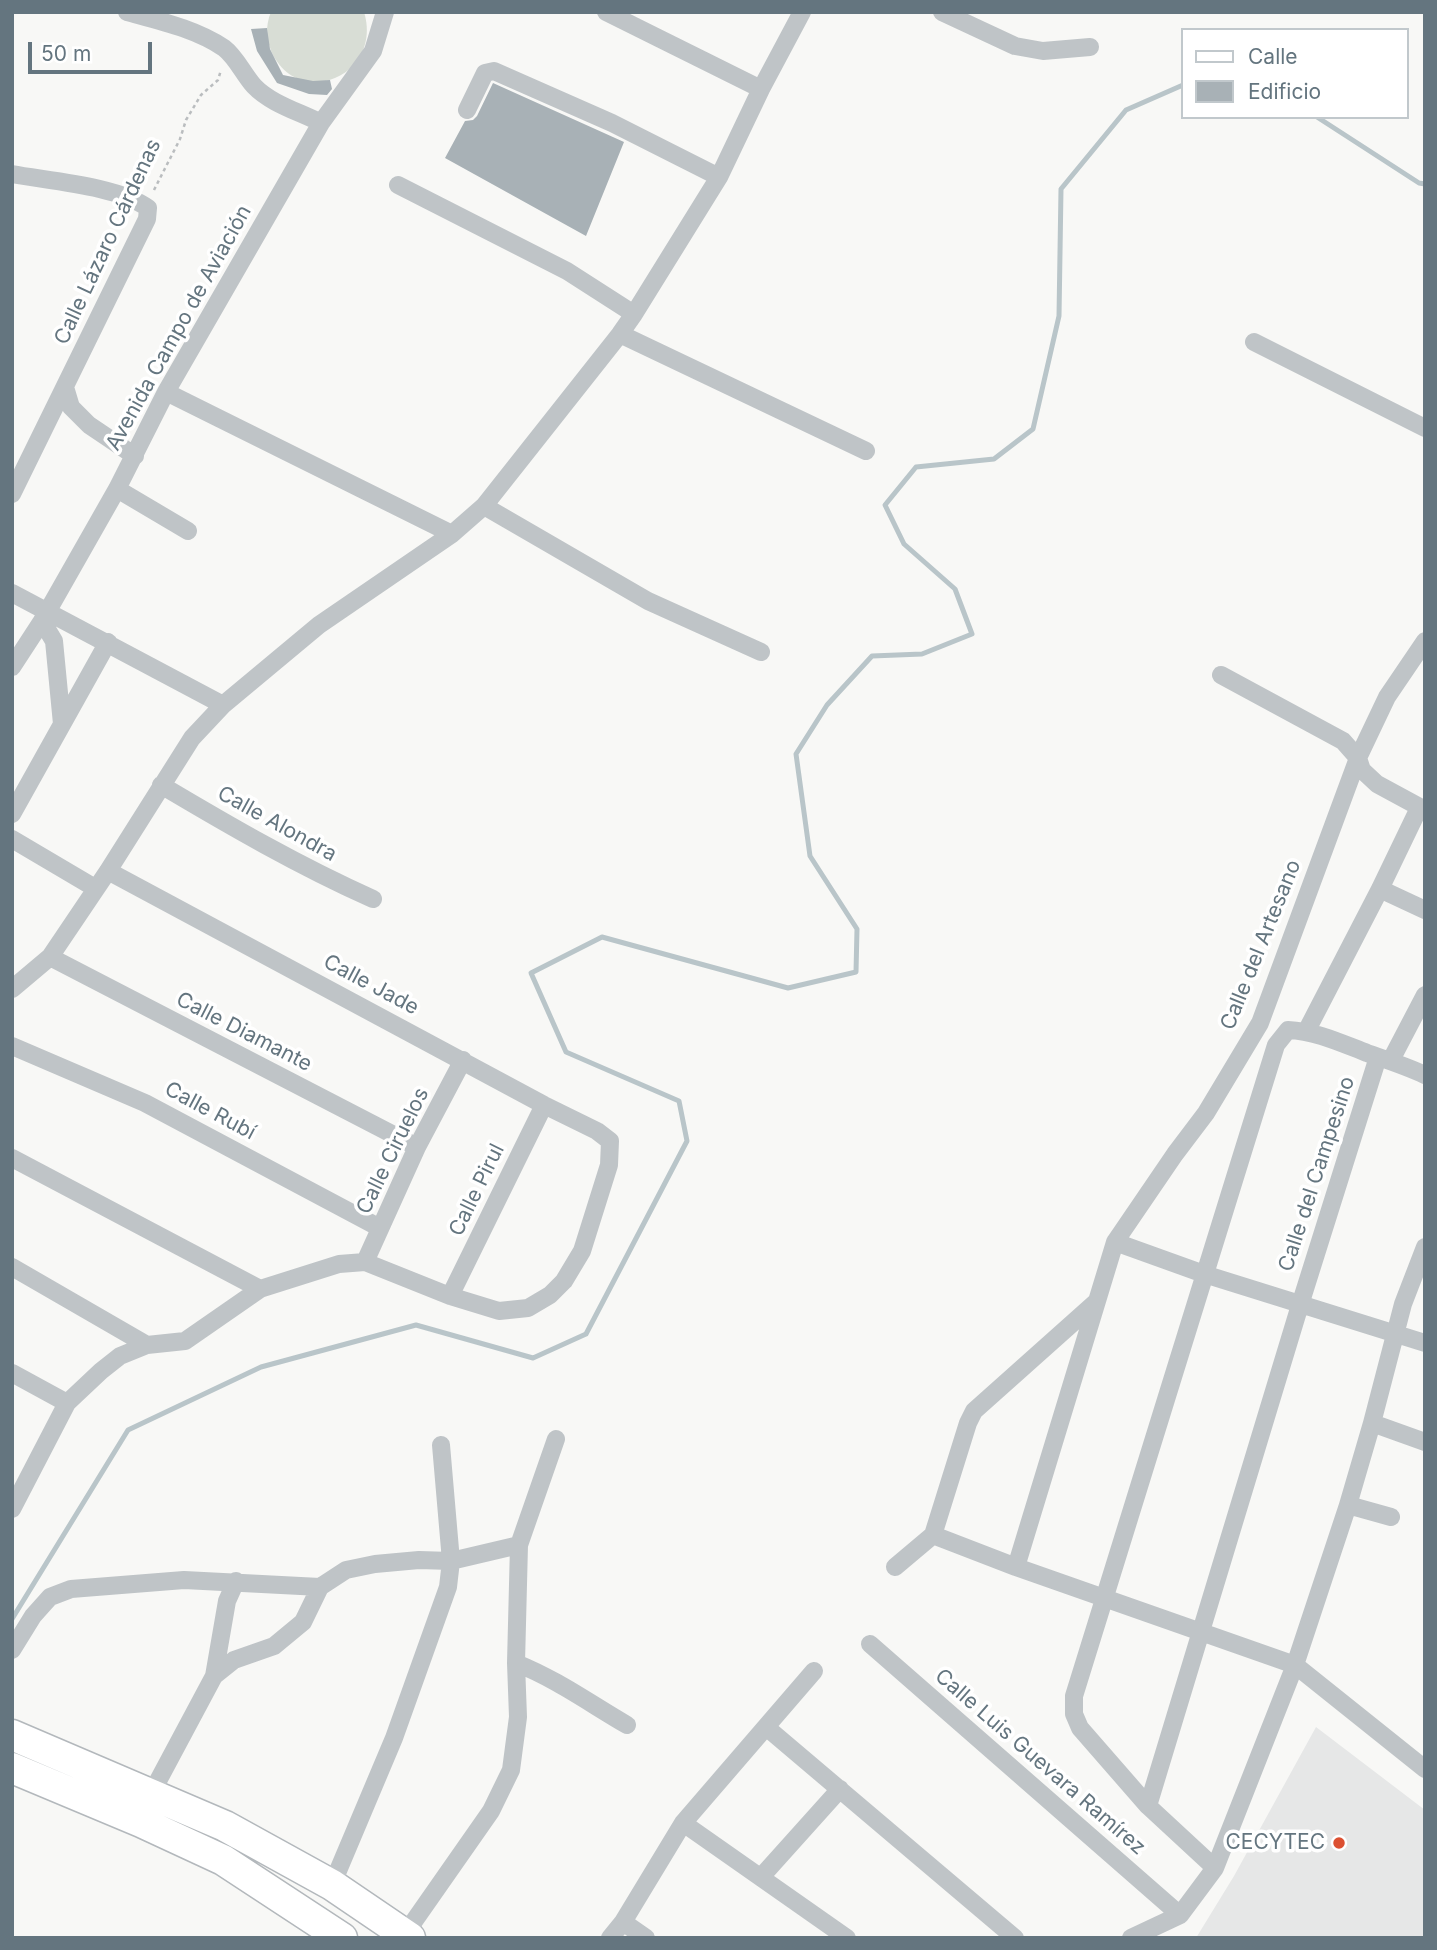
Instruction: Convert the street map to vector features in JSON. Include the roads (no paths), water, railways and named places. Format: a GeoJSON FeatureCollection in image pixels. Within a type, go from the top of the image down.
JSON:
{"type":"FeatureCollection","features":[{"type":"Feature","properties":{"kind":"main road"},"geometry":{"type":"LineString","coordinates":[[12,1735],[225,1826],[332,1885],[408,1936]]}},
{"type":"Feature","properties":{"kind":"main road"},"geometry":{"type":"LineString","coordinates":[[12,1768],[223,1860],[342,1938]]}},
{"type":"Feature","properties":{"kind":"street"},"geometry":{"type":"LineString","coordinates":[[127,12],[208,38],[227,50],[256,88],[278,102],[321,122]]}},
{"type":"Feature","properties":{"kind":"street","name":"Avenida Campo de Aviación"},"geometry":{"type":"LineString","coordinates":[[12,667],[45,617],[135,456],[166,392],[321,122],[373,51],[385,12]]}},
{"type":"Feature","properties":{"kind":"street"},"geometry":{"type":"LineString","coordinates":[[606,12],[761,89]]}},
{"type":"Feature","properties":{"kind":"street"},"geometry":{"type":"LineString","coordinates":[[12,989],[50,957],[192,738],[223,705],[319,625],[452,534],[484,506],[634,314],[719,177],[802,12]]}},
{"type":"Feature","properties":{"kind":"street"},"geometry":{"type":"LineString","coordinates":[[942,12],[1014,46],[1043,51],[1090,47]]}},
{"type":"Feature","properties":{"kind":"street"},"geometry":{"type":"LineString","coordinates":[[467,110],[485,74],[494,71],[612,123],[719,177]]}},
{"type":"Feature","properties":{"kind":"street","name":"Calle Lázaro Cárdenas"},"geometry":{"type":"LineString","coordinates":[[12,174],[101,190],[137,200],[148,208],[147,219],[12,494]]}},
{"type":"Feature","properties":{"kind":"street"},"geometry":{"type":"LineString","coordinates":[[398,185],[566,271],[634,314]]}},
{"type":"Feature","properties":{"kind":"street"},"geometry":{"type":"LineString","coordinates":[[620,334],[866,451]]}},
{"type":"Feature","properties":{"kind":"street"},"geometry":{"type":"LineString","coordinates":[[1254,342],[1425,428]]}},
{"type":"Feature","properties":{"kind":"street"},"geometry":{"type":"LineString","coordinates":[[65,387],[71,407],[89,425],[135,456]]}},
{"type":"Feature","properties":{"kind":"street"},"geometry":{"type":"LineString","coordinates":[[166,392],[452,534]]}},
{"type":"Feature","properties":{"kind":"street"},"geometry":{"type":"LineString","coordinates":[[117,489],[188,531]]}},
{"type":"Feature","properties":{"kind":"street"},"geometry":{"type":"LineString","coordinates":[[484,506],[648,601],[761,652]]}},
{"type":"Feature","properties":{"kind":"street"},"geometry":{"type":"LineString","coordinates":[[12,593],[45,617],[108,642],[223,705]]}},
{"type":"Feature","properties":{"kind":"street"},"geometry":{"type":"LineString","coordinates":[[45,617],[54,641],[62,724]]}},
{"type":"Feature","properties":{"kind":"street","name":"Calle del Artesano"},"geometry":{"type":"LineString","coordinates":[[1016,1567],[1115,1242],[1206,1113],[1260,1023],[1358,758],[1387,697],[1425,641]]}},
{"type":"Feature","properties":{"kind":"street"},"geometry":{"type":"LineString","coordinates":[[12,814],[108,642]]}},
{"type":"Feature","properties":{"kind":"street"},"geometry":{"type":"LineString","coordinates":[[1221,675],[1343,741],[1358,758],[1362,770],[1377,784],[1422,809],[1307,1030]]}},
{"type":"Feature","properties":{"kind":"street","name":"Calle Alondra"},"geometry":{"type":"LineString","coordinates":[[161,785],[251,838],[323,876],[373,898]]}},
{"type":"Feature","properties":{"kind":"street"},"geometry":{"type":"LineString","coordinates":[[12,839],[95,888]]}},
{"type":"Feature","properties":{"kind":"street","name":"Calle Jade"},"geometry":{"type":"LineString","coordinates":[[108,871],[597,1131],[610,1141],[609,1166],[582,1251],[564,1281],[550,1295],[528,1308],[499,1311],[450,1296]]}},
{"type":"Feature","properties":{"kind":"street"},"geometry":{"type":"LineString","coordinates":[[1380,889],[1425,910]]}},
{"type":"Feature","properties":{"kind":"street","name":"Calle Diamante"},"geometry":{"type":"LineString","coordinates":[[50,957],[417,1147]]}},
{"type":"Feature","properties":{"kind":"street","name":"Calle del Campesino"},"geometry":{"type":"LineString","coordinates":[[1148,1806],[1300,1305],[1385,1058],[1425,995]]}},
{"type":"Feature","properties":{"kind":"street"},"geometry":{"type":"LineString","coordinates":[[1215,1868],[1148,1806],[1080,1728],[1074,1714],[1074,1696],[1276,1045],[1288,1030],[1307,1030],[1425,1075]]}},
{"type":"Feature","properties":{"kind":"street","name":"Calle Rubí"},"geometry":{"type":"LineString","coordinates":[[12,1046],[145,1103],[380,1228]]}},
{"type":"Feature","properties":{"kind":"street","name":"Calle Ciruelos"},"geometry":{"type":"LineString","coordinates":[[365,1262],[417,1147],[463,1060]]}},
{"type":"Feature","properties":{"kind":"street","name":"Calle Pirul"},"geometry":{"type":"LineString","coordinates":[[450,1296],[544,1105]]}},
{"type":"Feature","properties":{"kind":"street"},"geometry":{"type":"LineString","coordinates":[[12,1158],[260,1289]]}},
{"type":"Feature","properties":{"kind":"street"},"geometry":{"type":"LineString","coordinates":[[1115,1242],[1204,1274],[1425,1343]]}},
{"type":"Feature","properties":{"kind":"street"},"geometry":{"type":"LineString","coordinates":[[1131,1938],[1156,1931],[1180,1915],[1215,1868],[1295,1665],[1349,1505],[1373,1423],[1393,1335],[1425,1247]]}},
{"type":"Feature","properties":{"kind":"street"},"geometry":{"type":"LineString","coordinates":[[14,1504],[67,1403],[120,1356],[147,1345],[185,1341],[260,1289],[340,1264],[365,1262],[450,1296]]}},
{"type":"Feature","properties":{"kind":"street"},"geometry":{"type":"LineString","coordinates":[[12,1267],[147,1345]]}},
{"type":"Feature","properties":{"kind":"street"},"geometry":{"type":"LineString","coordinates":[[895,1567],[933,1535],[974,1411],[1096,1302]]}},
{"type":"Feature","properties":{"kind":"street"},"geometry":{"type":"LineString","coordinates":[[12,1373],[67,1403]]}},
{"type":"Feature","properties":{"kind":"street"},"geometry":{"type":"LineString","coordinates":[[1373,1423],[1425,1442]]}},
{"type":"Feature","properties":{"kind":"street"},"geometry":{"type":"LineString","coordinates":[[408,1936],[491,1811],[511,1770],[518,1717],[516,1663],[519,1545],[556,1439]]}},
{"type":"Feature","properties":{"kind":"street"},"geometry":{"type":"LineString","coordinates":[[332,1885],[403,1714],[448,1587],[451,1562],[442,1445]]}},
{"type":"Feature","properties":{"kind":"street"},"geometry":{"type":"LineString","coordinates":[[1349,1505],[1391,1517]]}},
{"type":"Feature","properties":{"kind":"street"},"geometry":{"type":"LineString","coordinates":[[933,1535],[1295,1665],[1425,1769]]}},
{"type":"Feature","properties":{"kind":"street"},"geometry":{"type":"LineString","coordinates":[[214,1676],[234,1660],[274,1646],[303,1622],[320,1587],[346,1570],[419,1560],[451,1562],[519,1545]]}},
{"type":"Feature","properties":{"kind":"street"},"geometry":{"type":"LineString","coordinates":[[12,1650],[33,1616],[50,1597],[71,1589],[184,1580],[320,1587]]}},
{"type":"Feature","properties":{"kind":"street"},"geometry":{"type":"LineString","coordinates":[[151,1794],[214,1676],[227,1601],[236,1581]]}},
{"type":"Feature","properties":{"kind":"street","name":"Calle Luis Guevara Ramírez"},"geometry":{"type":"LineString","coordinates":[[870,1644],[1180,1915]]}},
{"type":"Feature","properties":{"kind":"street"},"geometry":{"type":"LineString","coordinates":[[516,1663],[575,1691],[627,1726]]}},
{"type":"Feature","properties":{"kind":"street"},"geometry":{"type":"LineString","coordinates":[[610,1938],[623,1922],[683,1823],[814,1671]]}},
{"type":"Feature","properties":{"kind":"street"},"geometry":{"type":"LineString","coordinates":[[766,1727],[1015,1938]]}},
{"type":"Feature","properties":{"kind":"street"},"geometry":{"type":"LineString","coordinates":[[761,1877],[840,1789]]}},
{"type":"Feature","properties":{"kind":"street"},"geometry":{"type":"LineString","coordinates":[[683,1823],[846,1938]]}},
{"type":"Feature","properties":{"kind":"street"},"geometry":{"type":"LineString","coordinates":[[623,1922],[646,1938]]}},
{"type":"Feature","properties":{"kind":"waterway"},"geometry":{"type":"LineString","coordinates":[[12,1619],[128,1430],[261,1367],[416,1325],[533,1358],[586,1334],[687,1141],[679,1101],[566,1052],[531,973],[602,937],[788,988],[856,972],[857,929],[810,856],[796,754],[827,705],[872,656],[922,654],[972,634],[955,589],[904,544],[885,505],[916,467],[994,459],[1033,429],[1059,316],[1061,189],[1126,110],[1182,85]]}},
{"type":"Feature","properties":{"kind":"waterway"},"geometry":{"type":"LineString","coordinates":[[1320,119],[1419,183],[1425,184]]}},
{"type":"Feature","properties":{"kind":"place","name":"CECYTEC"},"geometry":{"type":"Point","coordinates":[1339,1843]}}]}
